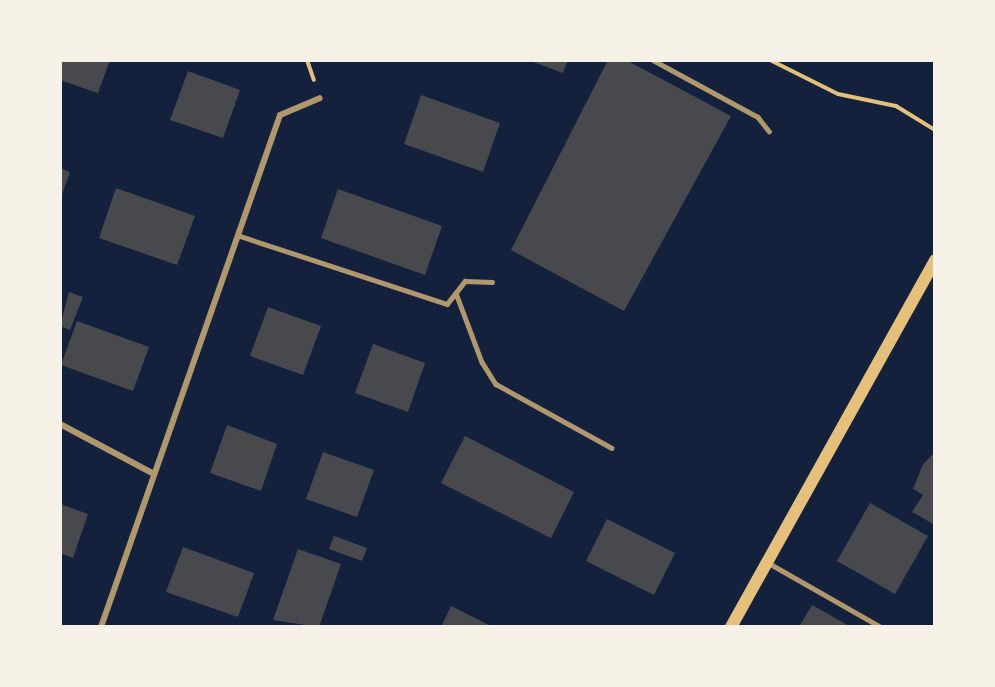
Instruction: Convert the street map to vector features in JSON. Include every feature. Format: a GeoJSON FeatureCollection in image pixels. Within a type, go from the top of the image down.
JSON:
{"type":"FeatureCollection","features":[{"type":"Feature","properties":{"kind":"main road"},"geometry":{"type":"LineString","coordinates":[[731,627],[935,260]]}},
{"type":"Feature","properties":{"kind":"street"},"geometry":{"type":"LineString","coordinates":[[101,627],[280,115],[320,98]]}},
{"type":"Feature","properties":{"kind":"street"},"geometry":{"type":"LineString","coordinates":[[60,424],[154,474]]}},
{"type":"Feature","properties":{"kind":"lane"},"geometry":{"type":"LineString","coordinates":[[653,60],[758,117],[769,131]]}},
{"type":"Feature","properties":{"kind":"lane"},"geometry":{"type":"LineString","coordinates":[[237,235],[447,304],[465,281],[492,282]]}},
{"type":"Feature","properties":{"kind":"lane"},"geometry":{"type":"LineString","coordinates":[[456,293],[482,362],[496,384],[612,448]]}},
{"type":"Feature","properties":{"kind":"lane"},"geometry":{"type":"LineString","coordinates":[[767,562],[881,627]]}},
{"type":"Feature","properties":{"kind":"path"},"geometry":{"type":"LineString","coordinates":[[770,60],[838,94],[896,106],[935,130]]}},
{"type":"Feature","properties":{"kind":"building"},"geometry":{"type":"Polygon","coordinates":[[[60,60],[110,60],[98,93],[60,80],[60,60]]]}},
{"type":"Feature","properties":{"kind":"building"},"geometry":{"type":"Polygon","coordinates":[[[528,60],[568,60],[563,73],[528,60]]]}},
{"type":"Feature","properties":{"kind":"building"},"geometry":{"type":"Polygon","coordinates":[[[608,60],[626,60],[731,116],[624,311],[511,250],[608,60]]]}},
{"type":"Feature","properties":{"kind":"building"},"geometry":{"type":"Polygon","coordinates":[[[188,71],[240,90],[223,138],[170,120],[188,71]]]}},
{"type":"Feature","properties":{"kind":"building"},"geometry":{"type":"Polygon","coordinates":[[[421,95],[500,123],[483,172],[404,144],[421,95]]]}},
{"type":"Feature","properties":{"kind":"building"},"geometry":{"type":"Polygon","coordinates":[[[60,168],[70,172],[60,200],[60,168]]]}},
{"type":"Feature","properties":{"kind":"building"},"geometry":{"type":"Polygon","coordinates":[[[116,188],[195,216],[177,265],[99,238],[116,188]]]}},
{"type":"Feature","properties":{"kind":"building"},"geometry":{"type":"Polygon","coordinates":[[[338,189],[442,226],[425,275],[321,238],[338,189]]]}},
{"type":"Feature","properties":{"kind":"building"},"geometry":{"type":"Polygon","coordinates":[[[69,292],[83,297],[70,330],[60,326],[69,292]]]}},
{"type":"Feature","properties":{"kind":"building"},"geometry":{"type":"Polygon","coordinates":[[[268,307],[321,326],[303,375],[250,356],[268,307]]]}},
{"type":"Feature","properties":{"kind":"building"},"geometry":{"type":"Polygon","coordinates":[[[77,321],[149,347],[133,391],[61,365],[77,321]]]}},
{"type":"Feature","properties":{"kind":"building"},"geometry":{"type":"Polygon","coordinates":[[[373,344],[425,363],[408,412],[355,393],[373,344]]]}},
{"type":"Feature","properties":{"kind":"building"},"geometry":{"type":"Polygon","coordinates":[[[227,425],[277,444],[261,491],[210,473],[227,425]]]}},
{"type":"Feature","properties":{"kind":"building"},"geometry":{"type":"Polygon","coordinates":[[[465,436],[574,492],[551,538],[441,483],[465,436]]]}},
{"type":"Feature","properties":{"kind":"building"},"geometry":{"type":"Polygon","coordinates":[[[323,452],[374,470],[357,517],[306,499],[323,452]]]}},
{"type":"Feature","properties":{"kind":"building"},"geometry":{"type":"Polygon","coordinates":[[[935,452],[935,525],[912,512],[923,495],[913,489],[923,464],[935,452]]]}},
{"type":"Feature","properties":{"kind":"building"},"geometry":{"type":"Polygon","coordinates":[[[870,503],[928,536],[895,594],[837,561],[870,503]]]}},
{"type":"Feature","properties":{"kind":"building"},"geometry":{"type":"Polygon","coordinates":[[[60,504],[88,514],[73,558],[60,553],[60,504]]]}},
{"type":"Feature","properties":{"kind":"building"},"geometry":{"type":"Polygon","coordinates":[[[607,519],[675,553],[654,595],[586,561],[607,519]]]}},
{"type":"Feature","properties":{"kind":"building"},"geometry":{"type":"Polygon","coordinates":[[[334,536],[367,548],[362,561],[329,549],[334,536]]]}},
{"type":"Feature","properties":{"kind":"building"},"geometry":{"type":"Polygon","coordinates":[[[183,547],[254,573],[238,617],[166,592],[183,547]]]}},
{"type":"Feature","properties":{"kind":"building"},"geometry":{"type":"Polygon","coordinates":[[[298,549],[341,564],[319,627],[273,620],[298,549]]]}},
{"type":"Feature","properties":{"kind":"building"},"geometry":{"type":"Polygon","coordinates":[[[812,605],[851,627],[799,627],[812,605]]]}},
{"type":"Feature","properties":{"kind":"building"},"geometry":{"type":"Polygon","coordinates":[[[451,606],[493,627],[441,627],[451,606]]]}}]}
